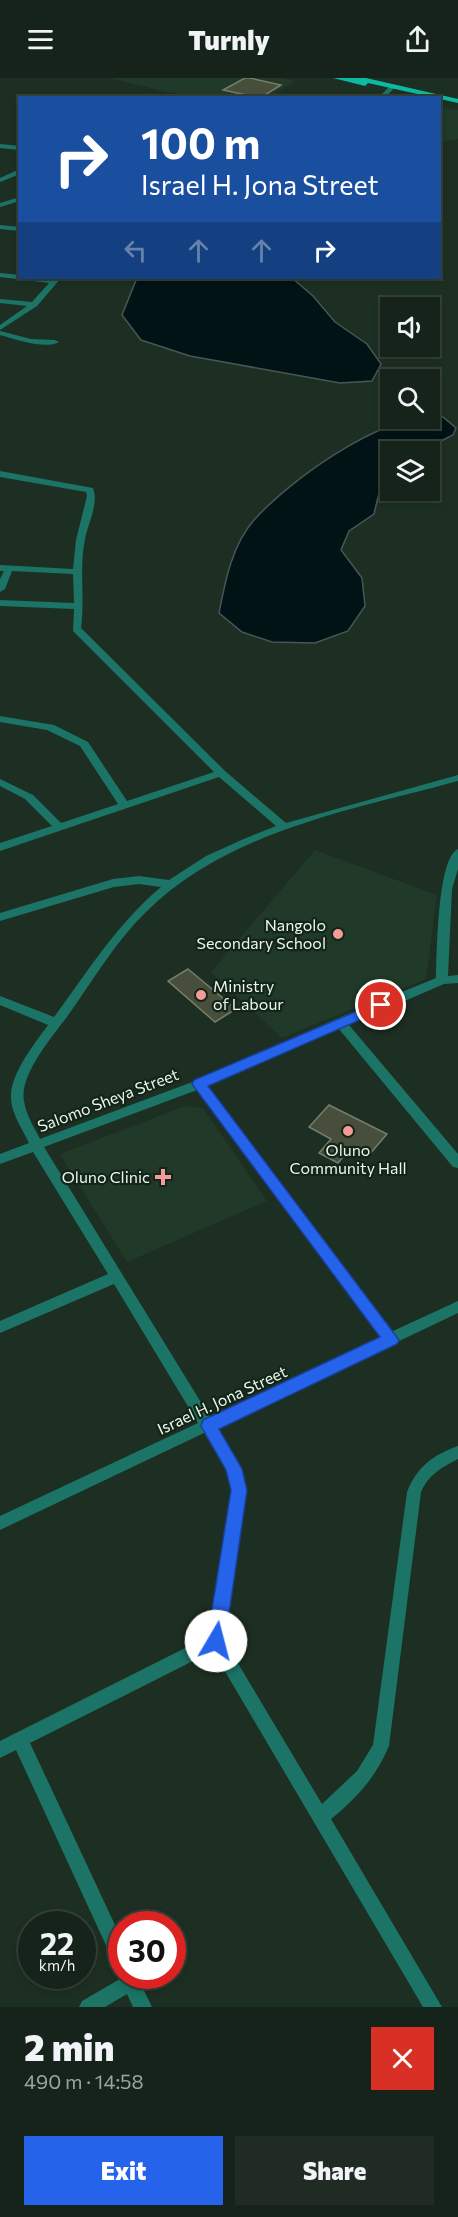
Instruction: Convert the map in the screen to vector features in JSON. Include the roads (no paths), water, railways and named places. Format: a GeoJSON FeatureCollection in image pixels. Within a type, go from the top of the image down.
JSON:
{"type":"FeatureCollection","features":[{"type":"Feature","properties":{"kind":"main road"},"geometry":{"type":"LineString","coordinates":[[337,78],[432,96]]}},
{"type":"Feature","properties":{"kind":"main road"},"geometry":{"type":"LineString","coordinates":[[356,78],[417,96]]}},
{"type":"Feature","properties":{"kind":"main road"},"geometry":{"type":"LineString","coordinates":[[441,98],[458,101]]}},
{"type":"Feature","properties":{"kind":"main road"},"geometry":{"type":"LineString","coordinates":[[441,101],[458,106]]}},
{"type":"Feature","properties":{"kind":"street"},"geometry":{"type":"LineString","coordinates":[[383,96],[391,88]]}},
{"type":"Feature","properties":{"kind":"street"},"geometry":{"type":"LineString","coordinates":[[0,146],[18,148]]}},
{"type":"Feature","properties":{"kind":"street"},"geometry":{"type":"LineString","coordinates":[[0,180],[18,172]]}},
{"type":"Feature","properties":{"kind":"street"},"geometry":{"type":"LineString","coordinates":[[0,205],[18,200]]}},
{"type":"Feature","properties":{"kind":"street"},"geometry":{"type":"LineString","coordinates":[[0,227],[18,229]]}},
{"type":"Feature","properties":{"kind":"street"},"geometry":{"type":"LineString","coordinates":[[0,275],[18,277]]}},
{"type":"Feature","properties":{"kind":"street"},"geometry":{"type":"LineString","coordinates":[[0,330],[34,304],[55,279]]}},
{"type":"Feature","properties":{"kind":"street"},"geometry":{"type":"LineString","coordinates":[[0,301],[34,304]]}},
{"type":"Feature","properties":{"kind":"street"},"geometry":{"type":"LineString","coordinates":[[0,330],[31,341],[55,342]]}},
{"type":"Feature","properties":{"kind":"street"},"geometry":{"type":"LineString","coordinates":[[0,474],[90,490],[91,496],[80,540],[77,572],[79,606],[75,622],[80,635],[221,773],[284,827]]}},
{"type":"Feature","properties":{"kind":"street"},"geometry":{"type":"LineString","coordinates":[[0,589],[5,568],[77,572]]}},
{"type":"Feature","properties":{"kind":"street"},"geometry":{"type":"LineString","coordinates":[[0,603],[79,606]]}},
{"type":"Feature","properties":{"kind":"street"},"geometry":{"type":"LineString","coordinates":[[0,719],[50,727],[84,744],[125,806]]}},
{"type":"Feature","properties":{"kind":"street"},"geometry":{"type":"LineString","coordinates":[[0,847],[221,773]]}},
{"type":"Feature","properties":{"kind":"street"},"geometry":{"type":"LineString","coordinates":[[432,2007],[216,1641],[239,1490],[234,1469],[36,1145],[17,1099],[23,1074],[123,930],[170,884],[243,843],[284,827],[458,778]]}},
{"type":"Feature","properties":{"kind":"street"},"geometry":{"type":"LineString","coordinates":[[0,782],[29,797],[60,828]]}},
{"type":"Feature","properties":{"kind":"street"},"geometry":{"type":"LineString","coordinates":[[442,980],[446,889],[458,853]]}},
{"type":"Feature","properties":{"kind":"street"},"geometry":{"type":"LineString","coordinates":[[0,917],[113,883],[139,880],[170,884]]}},
{"type":"Feature","properties":{"kind":"street","name":"Salomo Sheya Street"},"geometry":{"type":"LineString","coordinates":[[0,1159],[199,1084],[442,980],[458,979]]}},
{"type":"Feature","properties":{"kind":"street"},"geometry":{"type":"LineString","coordinates":[[0,1000],[57,1023]]}},
{"type":"Feature","properties":{"kind":"street"},"geometry":{"type":"LineString","coordinates":[[340,1022],[458,1163]]}},
{"type":"Feature","properties":{"kind":"street"},"geometry":{"type":"LineString","coordinates":[[199,1084],[391,1340]]}},
{"type":"Feature","properties":{"kind":"street"},"geometry":{"type":"LineString","coordinates":[[0,1327],[115,1277]]}},
{"type":"Feature","properties":{"kind":"street","name":"Israel H. Jona Street"},"geometry":{"type":"LineString","coordinates":[[0,1523],[458,1307]]}},
{"type":"Feature","properties":{"kind":"street"},"geometry":{"type":"LineString","coordinates":[[320,1817],[368,1775],[375,1759],[382,1734],[414,1492],[419,1477],[429,1466],[458,1452]]}},
{"type":"Feature","properties":{"kind":"street"},"geometry":{"type":"LineString","coordinates":[[0,1750],[216,1641]]}},
{"type":"Feature","properties":{"kind":"street"},"geometry":{"type":"LineString","coordinates":[[20,1740],[108,1931]]}},
{"type":"Feature","properties":{"kind":"street"},"geometry":{"type":"LineString","coordinates":[[88,2007],[114,1989]]}},
{"type":"Feature","properties":{"kind":"street"},"geometry":{"type":"LineString","coordinates":[[134,1989],[143,2007]]}},
{"type":"Feature","properties":{"kind":"place","name":"Nangolo Secondary School"},"geometry":{"type":"Point","coordinates":[338,934]}},
{"type":"Feature","properties":{"kind":"place","name":"Ministry of Labour"},"geometry":{"type":"Point","coordinates":[201,995]}},
{"type":"Feature","properties":{"kind":"place","name":"Oluno Community Hall"},"geometry":{"type":"Point","coordinates":[348,1131]}},
{"type":"Feature","properties":{"kind":"place","name":"Oluno Clinic"},"geometry":{"type":"Point","coordinates":[163,1177]}}]}
